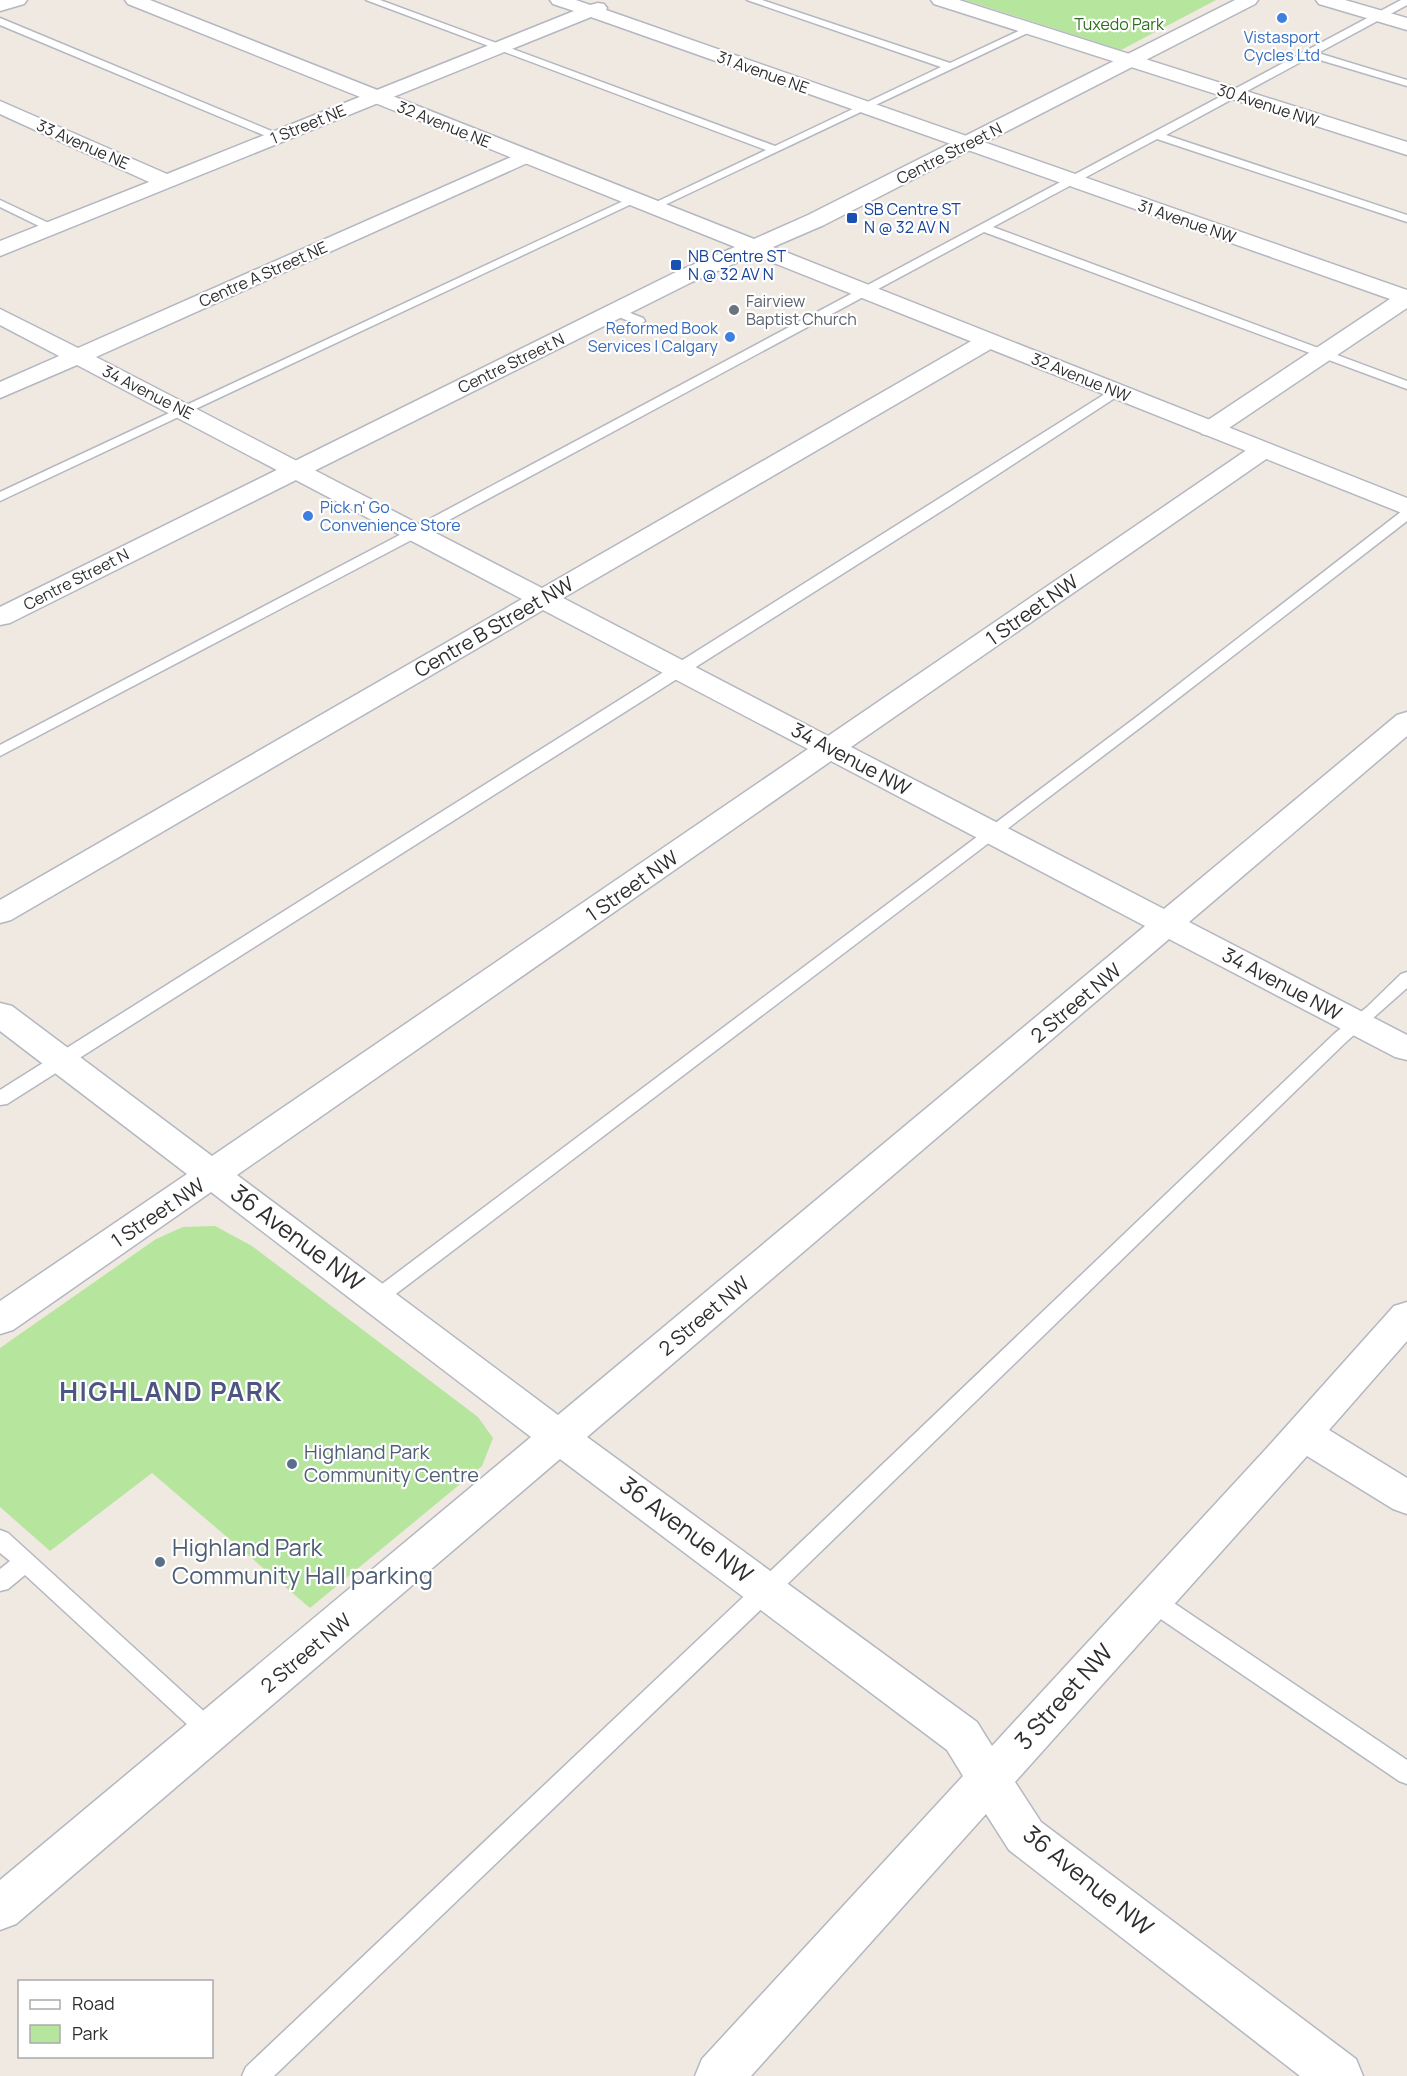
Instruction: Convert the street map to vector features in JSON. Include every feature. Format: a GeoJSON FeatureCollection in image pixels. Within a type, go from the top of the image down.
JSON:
{"type":"FeatureCollection","features":[{"type":"Feature","properties":{"kind":"street"},"geometry":{"type":"LineString","coordinates":[[0,6],[18,0]]}},
{"type":"Feature","properties":{"kind":"street","name":"32 Avenue NE"},"geometry":{"type":"LineString","coordinates":[[134,0],[756,246]]}},
{"type":"Feature","properties":{"kind":"street","name":"31 Avenue NE"},"geometry":{"type":"LineString","coordinates":[[559,0],[968,144]]}},
{"type":"Feature","properties":{"kind":"street","name":"1 Street NE"},"geometry":{"type":"LineString","coordinates":[[0,249],[617,0]]}},
{"type":"Feature","properties":{"kind":"street","name":"30 Avenue NW"},"geometry":{"type":"LineString","coordinates":[[940,0],[1407,149]]}},
{"type":"Feature","properties":{"kind":"street","name":"Centre Street N"},"geometry":{"type":"LineString","coordinates":[[0,617],[684,277],[816,220],[1250,0]]}},
{"type":"Feature","properties":{"kind":"street"},"geometry":{"type":"LineString","coordinates":[[1325,0],[1407,24]]}},
{"type":"Feature","properties":{"kind":"street","name":"33 Avenue NE"},"geometry":{"type":"LineString","coordinates":[[0,107],[167,182]]}},
{"type":"Feature","properties":{"kind":"street","name":"31 Avenue NW"},"geometry":{"type":"LineString","coordinates":[[968,144],[1407,298]]}},
{"type":"Feature","properties":{"kind":"street","name":"Centre A Street NE"},"geometry":{"type":"LineString","coordinates":[[0,391],[527,156]]}},
{"type":"Feature","properties":{"kind":"street","name":"32 Avenue NW"},"geometry":{"type":"LineString","coordinates":[[756,246],[988,341],[1407,507]]}},
{"type":"Feature","properties":{"kind":"street"},"geometry":{"type":"LineString","coordinates":[[1211,429],[1407,298]]}},
{"type":"Feature","properties":{"kind":"street","name":"34 Avenue NE"},"geometry":{"type":"LineString","coordinates":[[0,316],[295,469]]}},
{"type":"Feature","properties":{"kind":"street","name":"Centre B Street NW"},"geometry":{"type":"LineString","coordinates":[[0,913],[988,341]]}},
{"type":"Feature","properties":{"kind":"street","name":"1 Street NW"},"geometry":{"type":"LineString","coordinates":[[0,1320],[214,1175],[1263,450]]}},
{"type":"Feature","properties":{"kind":"street","name":"34 Avenue NW"},"geometry":{"type":"LineString","coordinates":[[295,469],[1407,1049]]}},
{"type":"Feature","properties":{"kind":"street","name":"2 Street NW"},"geometry":{"type":"LineString","coordinates":[[0,1909],[1407,721]]}},
{"type":"Feature","properties":{"kind":"street","name":"36 Avenue NW"},"geometry":{"type":"LineString","coordinates":[[0,1014],[560,1438],[962,1736],[1024,1836],[1339,2076]]}},
{"type":"Feature","properties":{"kind":"street","name":"3 Street NW"},"geometry":{"type":"LineString","coordinates":[[719,2076],[1304,1434],[1407,1316]]}},
{"type":"Feature","properties":{"kind":"street"},"geometry":{"type":"LineString","coordinates":[[1304,1434],[1407,1498]]}},
{"type":"Feature","properties":{"kind":"lane"},"geometry":{"type":"LineString","coordinates":[[371,0],[774,149]]}},
{"type":"Feature","properties":{"kind":"lane"},"geometry":{"type":"LineString","coordinates":[[752,0],[950,67]]}},
{"type":"Feature","properties":{"kind":"lane"},"geometry":{"type":"LineString","coordinates":[[0,751],[416,532],[1407,1]]}},
{"type":"Feature","properties":{"kind":"lane"},"geometry":{"type":"LineString","coordinates":[[0,21],[277,137]]}},
{"type":"Feature","properties":{"kind":"lane"},"geometry":{"type":"LineString","coordinates":[[654,207],[1031,29]]}},
{"type":"Feature","properties":{"kind":"lane"},"geometry":{"type":"LineString","coordinates":[[1311,54],[1407,83]]}},
{"type":"Feature","properties":{"kind":"lane"},"geometry":{"type":"LineString","coordinates":[[1156,135],[1407,219]]}},
{"type":"Feature","properties":{"kind":"lane"},"geometry":{"type":"LineString","coordinates":[[0,497],[634,198]]}},
{"type":"Feature","properties":{"kind":"lane"},"geometry":{"type":"LineString","coordinates":[[0,203],[51,228]]}},
{"type":"Feature","properties":{"kind":"lane"},"geometry":{"type":"LineString","coordinates":[[984,228],[1407,385]]}},
{"type":"Feature","properties":{"kind":"lane"},"geometry":{"type":"LineString","coordinates":[[615,311],[639,321]]}},
{"type":"Feature","properties":{"kind":"lane"},"geometry":{"type":"LineString","coordinates":[[0,1099],[946,502],[1116,391]]}},
{"type":"Feature","properties":{"kind":"lane"},"geometry":{"type":"LineString","coordinates":[[377,1298],[1144,718],[1407,514]]}},
{"type":"Feature","properties":{"kind":"lane"},"geometry":{"type":"LineString","coordinates":[[255,2076],[766,1590],[1331,1046],[1407,978]]}},
{"type":"Feature","properties":{"kind":"lane"},"geometry":{"type":"LineString","coordinates":[[0,1539],[211,1732]]}},
{"type":"Feature","properties":{"kind":"lane"},"geometry":{"type":"LineString","coordinates":[[0,1582],[25,1562]]}},
{"type":"Feature","properties":{"kind":"lane"},"geometry":{"type":"LineString","coordinates":[[1151,1600],[1407,1773]]}},
{"type":"Feature","properties":{"kind":"green space","name":"Tuxedo Park"},"geometry":{"type":"Polygon","coordinates":[[[965,0],[1216,0],[1121,50],[965,0]]]}},
{"type":"Feature","properties":{"kind":"green space"},"geometry":{"type":"Polygon","coordinates":[[[215,1226],[252,1246],[478,1417],[493,1438],[482,1466],[310,1608],[152,1473],[50,1551],[0,1507],[0,1348],[156,1239],[183,1227],[215,1226]]]}},
{"type":"Feature","properties":{"kind":"place","name":"Vistasport Cycles Ltd"},"geometry":{"type":"Point","coordinates":[1282,18]}},
{"type":"Feature","properties":{"kind":"place","name":"SB Centre ST N @ 32 AV N"},"geometry":{"type":"Point","coordinates":[852,218]}},
{"type":"Feature","properties":{"kind":"place","name":"NB Centre ST N @ 32 AV N"},"geometry":{"type":"Point","coordinates":[676,265]}},
{"type":"Feature","properties":{"kind":"place","name":"Fairview Baptist Church"},"geometry":{"type":"Point","coordinates":[734,310]}},
{"type":"Feature","properties":{"kind":"place","name":"Reformed Book Services | Calgary"},"geometry":{"type":"Point","coordinates":[730,337]}},
{"type":"Feature","properties":{"kind":"place","name":"Pick n' Go Convenience Store"},"geometry":{"type":"Point","coordinates":[308,516]}},
{"type":"Feature","properties":{"kind":"place","name":"Highland Park Community Centre"},"geometry":{"type":"Point","coordinates":[292,1464]}},
{"type":"Feature","properties":{"kind":"place","name":"Highland Park Community Hall parking"},"geometry":{"type":"Point","coordinates":[160,1562]}},
{"type":"Feature","properties":{"kind":"district","name":"HIGHLAND PARK"},"geometry":{"type":"Point","coordinates":[171,1392]}}]}
